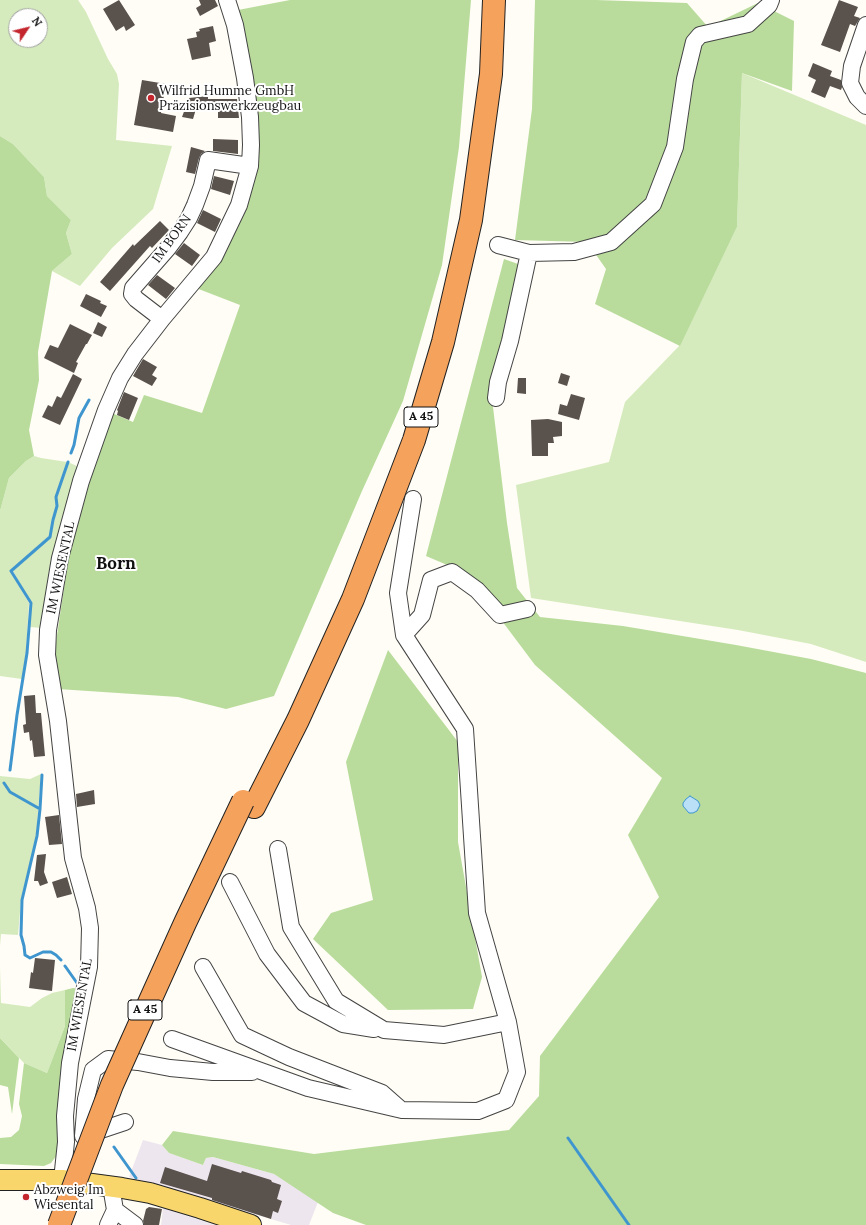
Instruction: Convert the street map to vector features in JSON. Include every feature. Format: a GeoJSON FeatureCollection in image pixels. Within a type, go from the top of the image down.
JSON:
{"type":"FeatureCollection","features":[{"type":"Feature","properties":{"kind":"highway","name":"A 45"},"geometry":{"type":"LineString","coordinates":[[67,1225],[120,1089],[344,591],[408,420],[435,336],[456,240],[468,173],[480,79],[483,0]]}},
{"type":"Feature","properties":{"kind":"highway","name":"A 45"},"geometry":{"type":"LineString","coordinates":[[59,1225],[112,1085],[185,923],[249,804],[298,720],[353,599],[414,440],[443,342],[471,220],[491,74],[494,0]]}},
{"type":"Feature","properties":{"kind":"main road"},"geometry":{"type":"LineString","coordinates":[[0,1180],[62,1180],[111,1186],[150,1193],[252,1225]]}},
{"type":"Feature","properties":{"kind":"street","name":"IM WIESENTAL"},"geometry":{"type":"LineString","coordinates":[[62,1180],[66,1142],[65,1116],[70,1063],[89,967],[90,928],[87,908],[73,858],[58,721],[47,655],[48,630],[60,558],[81,481],[106,410],[120,378],[135,354],[162,319],[214,257],[239,205],[250,166],[250,117],[245,78],[235,25],[227,0]]}},
{"type":"Feature","properties":{"kind":"street"},"geometry":{"type":"LineString","coordinates":[[498,245],[529,253],[574,252],[611,242],[653,204],[675,147],[685,79],[694,42],[700,35],[748,24],[770,2]]}},
{"type":"Feature","properties":{"kind":"street"},"geometry":{"type":"LineString","coordinates":[[866,25],[852,66],[850,83],[856,97],[866,106]]}},
{"type":"Feature","properties":{"kind":"street","name":"IM BORN"},"geometry":{"type":"LineString","coordinates":[[162,319],[136,299],[132,294],[133,288],[168,248],[189,218],[202,186],[208,160],[250,166]]}},
{"type":"Feature","properties":{"kind":"street"},"geometry":{"type":"LineString","coordinates":[[496,398],[498,382],[510,341],[529,253]]}},
{"type":"Feature","properties":{"kind":"street"},"geometry":{"type":"LineString","coordinates":[[172,1039],[308,1088],[402,1110],[478,1111],[506,1100],[517,1072],[508,1022],[477,913],[465,729],[404,635],[398,593],[413,499]]}},
{"type":"Feature","properties":{"kind":"street"},"geometry":{"type":"LineString","coordinates":[[404,635],[422,615],[431,580],[452,572],[477,590],[500,615],[527,609]]}},
{"type":"Feature","properties":{"kind":"street"},"geometry":{"type":"LineString","coordinates":[[278,849],[291,927],[336,1001],[384,1030]]}},
{"type":"Feature","properties":{"kind":"street"},"geometry":{"type":"LineString","coordinates":[[230,882],[267,954],[304,1003],[343,1024],[444,1036],[508,1022]]}},
{"type":"Feature","properties":{"kind":"street"},"geometry":{"type":"LineString","coordinates":[[202,967],[242,1035],[289,1057],[382,1093],[402,1110]]}},
{"type":"Feature","properties":{"kind":"street"},"geometry":{"type":"LineString","coordinates":[[83,1136],[86,1099],[93,1070],[108,1060],[138,1062],[170,1068],[213,1072],[264,1072]]}},
{"type":"Feature","properties":{"kind":"street"},"geometry":{"type":"LineString","coordinates":[[66,1142],[125,1122]]}},
{"type":"Feature","properties":{"kind":"street"},"geometry":{"type":"LineString","coordinates":[[108,1225],[115,1210],[111,1186]]}},
{"type":"Feature","properties":{"kind":"street"},"geometry":{"type":"LineString","coordinates":[[115,1210],[135,1225]]}},
{"type":"Feature","properties":{"kind":"shaded area"},"geometry":{"type":"Polygon","coordinates":[[[143,1140],[162,1145],[169,1153],[203,1165],[206,1158],[213,1157],[274,1174],[318,1202],[309,1225],[291,1225],[129,1177],[143,1140]]]}},
{"type":"Feature","properties":{"kind":"shaded area"},"geometry":{"type":"Polygon","coordinates":[[[163,1208],[215,1225],[161,1225],[163,1208]]]}},
{"type":"Feature","properties":{"kind":"green space"},"geometry":{"type":"Polygon","coordinates":[[[0,0],[78,0],[86,12],[108,59],[117,74],[119,84],[116,140],[172,146],[153,209],[112,248],[80,286],[52,271],[72,254],[66,233],[71,220],[47,196],[44,177],[13,144],[0,136],[0,0]]]}},
{"type":"Feature","properties":{"kind":"green space"},"geometry":{"type":"Polygon","coordinates":[[[290,0],[471,0],[459,147],[442,265],[403,401],[362,491],[274,696],[226,709],[178,697],[58,689],[55,649],[68,561],[92,466],[112,413],[133,422],[144,395],[202,413],[240,305],[196,288],[249,196],[257,172],[238,10],[290,0]]]}},
{"type":"Feature","properties":{"kind":"green space"},"geometry":{"type":"Polygon","coordinates":[[[535,0],[596,0],[687,3],[708,27],[758,3],[794,21],[792,91],[742,73],[737,227],[680,346],[595,304],[606,269],[587,242],[515,240],[532,109],[535,0]]]}},
{"type":"Feature","properties":{"kind":"green space"},"geometry":{"type":"Polygon","coordinates":[[[742,73],[866,125],[866,662],[811,644],[738,630],[531,598],[516,485],[609,462],[625,402],[680,345],[737,227],[742,73]]]}},
{"type":"Feature","properties":{"kind":"green space"},"geometry":{"type":"Polygon","coordinates":[[[0,136],[13,144],[44,177],[47,196],[71,220],[66,233],[72,254],[52,271],[38,352],[39,380],[29,430],[34,456],[26,461],[9,478],[0,511],[0,136]]]}},
{"type":"Feature","properties":{"kind":"green space"},"geometry":{"type":"Polygon","coordinates":[[[504,259],[518,264],[493,407],[507,523],[517,588],[540,617],[623,626],[736,645],[811,659],[866,673],[866,1225],[366,1225],[333,1213],[274,1174],[213,1157],[206,1158],[203,1165],[169,1153],[162,1145],[173,1131],[314,1154],[509,1130],[539,1096],[540,1056],[659,897],[628,835],[662,778],[535,665],[466,573],[426,556],[504,259]]]}},
{"type":"Feature","properties":{"kind":"green space"},"geometry":{"type":"Polygon","coordinates":[[[34,456],[67,462],[56,497],[56,506],[49,536],[10,571],[29,603],[26,652],[22,679],[0,676],[0,511],[9,478],[26,461],[34,456]]]}},
{"type":"Feature","properties":{"kind":"green space"},"geometry":{"type":"Polygon","coordinates":[[[68,462],[79,467],[49,570],[42,628],[30,627],[31,603],[13,571],[51,537],[57,506],[57,497],[68,462]]]}},
{"type":"Feature","properties":{"kind":"green space"},"geometry":{"type":"Polygon","coordinates":[[[388,650],[458,742],[458,842],[482,977],[473,1009],[388,1010],[313,939],[331,913],[373,900],[346,762],[388,650]]]}},
{"type":"Feature","properties":{"kind":"green space"},"geometry":{"type":"Polygon","coordinates":[[[41,774],[36,837],[21,900],[18,935],[1,934],[0,946],[0,776],[30,779],[41,774]]]}},
{"type":"Feature","properties":{"kind":"green space"},"geometry":{"type":"Polygon","coordinates":[[[0,968],[1,1003],[30,1007],[52,993],[65,990],[65,1026],[47,1073],[24,1063],[0,1038],[0,968]]]}},
{"type":"Feature","properties":{"kind":"green space"},"geometry":{"type":"Polygon","coordinates":[[[73,988],[79,989],[59,1150],[57,1155],[51,1163],[44,1166],[0,1164],[0,1138],[11,1137],[19,1130],[22,1116],[19,1104],[24,1063],[47,1073],[65,1026],[65,990],[73,988]]]}},
{"type":"Feature","properties":{"kind":"green space"},"geometry":{"type":"Polygon","coordinates":[[[0,1038],[19,1058],[12,1114],[8,1087],[0,1085],[0,1038]]]}},
{"type":"Feature","properties":{"kind":"water"},"geometry":{"type":"Polygon","coordinates":[[[690,796],[698,801],[700,805],[697,811],[693,813],[689,813],[683,806],[683,803],[690,796]]]}},
{"type":"Feature","properties":{"kind":"building"},"geometry":{"type":"Polygon","coordinates":[[[119,0],[135,25],[126,31],[124,26],[116,31],[103,9],[119,0]]]}},
{"type":"Feature","properties":{"kind":"building"},"geometry":{"type":"Polygon","coordinates":[[[199,0],[215,0],[218,6],[200,16],[196,8],[201,5],[199,0]]]}},
{"type":"Feature","properties":{"kind":"building"},"geometry":{"type":"Polygon","coordinates":[[[839,0],[858,7],[854,16],[860,18],[855,26],[850,24],[840,52],[821,45],[839,0]]]}},
{"type":"Feature","properties":{"kind":"building"},"geometry":{"type":"Polygon","coordinates":[[[213,26],[216,41],[209,43],[211,56],[192,60],[187,39],[197,37],[196,32],[200,31],[199,29],[213,26]]]}},
{"type":"Feature","properties":{"kind":"building"},"geometry":{"type":"Polygon","coordinates":[[[813,63],[832,71],[830,76],[841,80],[841,90],[830,86],[825,98],[811,92],[816,80],[808,76],[813,63]]]}},
{"type":"Feature","properties":{"kind":"building","name":"Wilfrid Humme GmbH Präzisionswerkzeugbau"},"geometry":{"type":"Polygon","coordinates":[[[142,80],[166,84],[161,113],[176,116],[173,132],[134,125],[142,80]]]}},
{"type":"Feature","properties":{"kind":"building"},"geometry":{"type":"Polygon","coordinates":[[[208,96],[208,99],[237,99],[239,118],[218,118],[218,111],[214,112],[213,108],[196,109],[193,119],[182,117],[189,98],[208,96]]]}},
{"type":"Feature","properties":{"kind":"building"},"geometry":{"type":"Polygon","coordinates":[[[213,139],[238,140],[238,154],[213,151],[213,139]]]}},
{"type":"Feature","properties":{"kind":"building"},"geometry":{"type":"Polygon","coordinates":[[[191,147],[205,151],[199,158],[195,174],[186,172],[191,147]]]}},
{"type":"Feature","properties":{"kind":"building"},"geometry":{"type":"Polygon","coordinates":[[[214,176],[234,181],[230,195],[211,189],[214,176]]]}},
{"type":"Feature","properties":{"kind":"building"},"geometry":{"type":"Polygon","coordinates":[[[203,210],[221,219],[215,232],[197,223],[203,210]]]}},
{"type":"Feature","properties":{"kind":"building"},"geometry":{"type":"Polygon","coordinates":[[[160,221],[169,230],[152,248],[150,246],[110,291],[100,282],[133,244],[134,246],[160,221]]]}},
{"type":"Feature","properties":{"kind":"building"},"geometry":{"type":"Polygon","coordinates":[[[184,243],[200,255],[192,266],[175,254],[184,243]]]}},
{"type":"Feature","properties":{"kind":"building"},"geometry":{"type":"Polygon","coordinates":[[[157,275],[175,288],[166,299],[148,285],[157,275]]]}},
{"type":"Feature","properties":{"kind":"building"},"geometry":{"type":"Polygon","coordinates":[[[86,294],[101,301],[100,303],[107,306],[101,317],[80,306],[86,294]]]}},
{"type":"Feature","properties":{"kind":"building"},"geometry":{"type":"Polygon","coordinates":[[[98,322],[107,327],[102,337],[93,333],[98,322]]]}},
{"type":"Feature","properties":{"kind":"building"},"geometry":{"type":"Polygon","coordinates":[[[70,324],[92,335],[76,362],[78,363],[74,373],[44,358],[50,345],[58,348],[70,324]]]}},
{"type":"Feature","properties":{"kind":"building"},"geometry":{"type":"Polygon","coordinates":[[[143,359],[157,367],[152,375],[157,378],[152,386],[133,376],[143,359]]]}},
{"type":"Feature","properties":{"kind":"building"},"geometry":{"type":"Polygon","coordinates":[[[561,373],[570,376],[567,386],[558,383],[561,373]]]}},
{"type":"Feature","properties":{"kind":"building"},"geometry":{"type":"Polygon","coordinates":[[[73,374],[82,379],[60,425],[42,417],[48,405],[52,407],[57,396],[61,398],[73,374]]]}},
{"type":"Feature","properties":{"kind":"building"},"geometry":{"type":"Polygon","coordinates":[[[518,378],[526,378],[526,394],[517,393],[518,378]]]}},
{"type":"Feature","properties":{"kind":"building"},"geometry":{"type":"Polygon","coordinates":[[[124,392],[138,398],[129,420],[117,415],[117,410],[124,392]]]}},
{"type":"Feature","properties":{"kind":"building"},"geometry":{"type":"Polygon","coordinates":[[[571,394],[585,398],[579,420],[558,414],[560,404],[567,406],[571,394]]]}},
{"type":"Feature","properties":{"kind":"building"},"geometry":{"type":"Polygon","coordinates":[[[548,419],[562,422],[562,436],[553,437],[554,443],[548,443],[548,456],[532,456],[531,420],[548,419]]]}},
{"type":"Feature","properties":{"kind":"building"},"geometry":{"type":"Polygon","coordinates":[[[35,695],[36,713],[41,713],[45,756],[34,757],[32,740],[30,741],[29,732],[24,733],[23,725],[26,724],[24,696],[35,695]]]}},
{"type":"Feature","properties":{"kind":"building"},"geometry":{"type":"Polygon","coordinates":[[[94,790],[95,804],[77,807],[76,794],[94,790]]]}},
{"type":"Feature","properties":{"kind":"building"},"geometry":{"type":"Polygon","coordinates":[[[59,815],[62,844],[49,845],[45,817],[59,815]]]}},
{"type":"Feature","properties":{"kind":"building"},"geometry":{"type":"Polygon","coordinates":[[[46,854],[44,872],[48,883],[40,886],[38,881],[34,881],[37,855],[46,854]]]}},
{"type":"Feature","properties":{"kind":"building"},"geometry":{"type":"Polygon","coordinates":[[[67,877],[72,894],[57,898],[52,882],[67,877]]]}},
{"type":"Feature","properties":{"kind":"building"},"geometry":{"type":"Polygon","coordinates":[[[35,958],[55,960],[52,991],[29,988],[35,958]]]}},
{"type":"Feature","properties":{"kind":"building"},"geometry":{"type":"Polygon","coordinates":[[[212,1164],[241,1173],[242,1171],[271,1180],[272,1182],[281,1185],[277,1199],[282,1201],[278,1213],[273,1211],[271,1219],[212,1200],[212,1198],[160,1183],[165,1167],[207,1181],[212,1164]]]}},
{"type":"Feature","properties":{"kind":"building"},"geometry":{"type":"Polygon","coordinates":[[[149,1207],[162,1209],[159,1225],[144,1225],[143,1221],[146,1209],[149,1207]]]}},
{"type":"Feature","properties":{"kind":"waterway"},"geometry":{"type":"LineString","coordinates":[[71,453],[79,418],[89,400]]}},
{"type":"Feature","properties":{"kind":"waterway"},"geometry":{"type":"LineString","coordinates":[[10,770],[27,653],[31,603],[11,571],[50,537],[57,506],[56,497],[68,462]]}},
{"type":"Feature","properties":{"kind":"waterway"},"geometry":{"type":"LineString","coordinates":[[40,809],[42,775]]}},
{"type":"Feature","properties":{"kind":"waterway"},"geometry":{"type":"LineString","coordinates":[[4,783],[10,792],[40,809],[37,836],[22,900],[21,935],[25,955],[30,958],[43,952],[51,952],[61,960]]}},
{"type":"Feature","properties":{"kind":"waterway"},"geometry":{"type":"LineString","coordinates":[[65,966],[77,983]]}},
{"type":"Feature","properties":{"kind":"waterway"},"geometry":{"type":"LineString","coordinates":[[568,1138],[629,1225]]}},
{"type":"Feature","properties":{"kind":"waterway"},"geometry":{"type":"LineString","coordinates":[[114,1147],[136,1178]]}},
{"type":"Feature","properties":{"kind":"place","name":"Wilfrid Humme GmbH Präzisionswerkzeugbau"},"geometry":{"type":"Point","coordinates":[151,98]}},
{"type":"Feature","properties":{"kind":"place","name":"Abzweig Im Wiesental"},"geometry":{"type":"Point","coordinates":[26,1197]}},
{"type":"Feature","properties":{"kind":"district","name":"Born"},"geometry":{"type":"Point","coordinates":[116,564]}}]}
